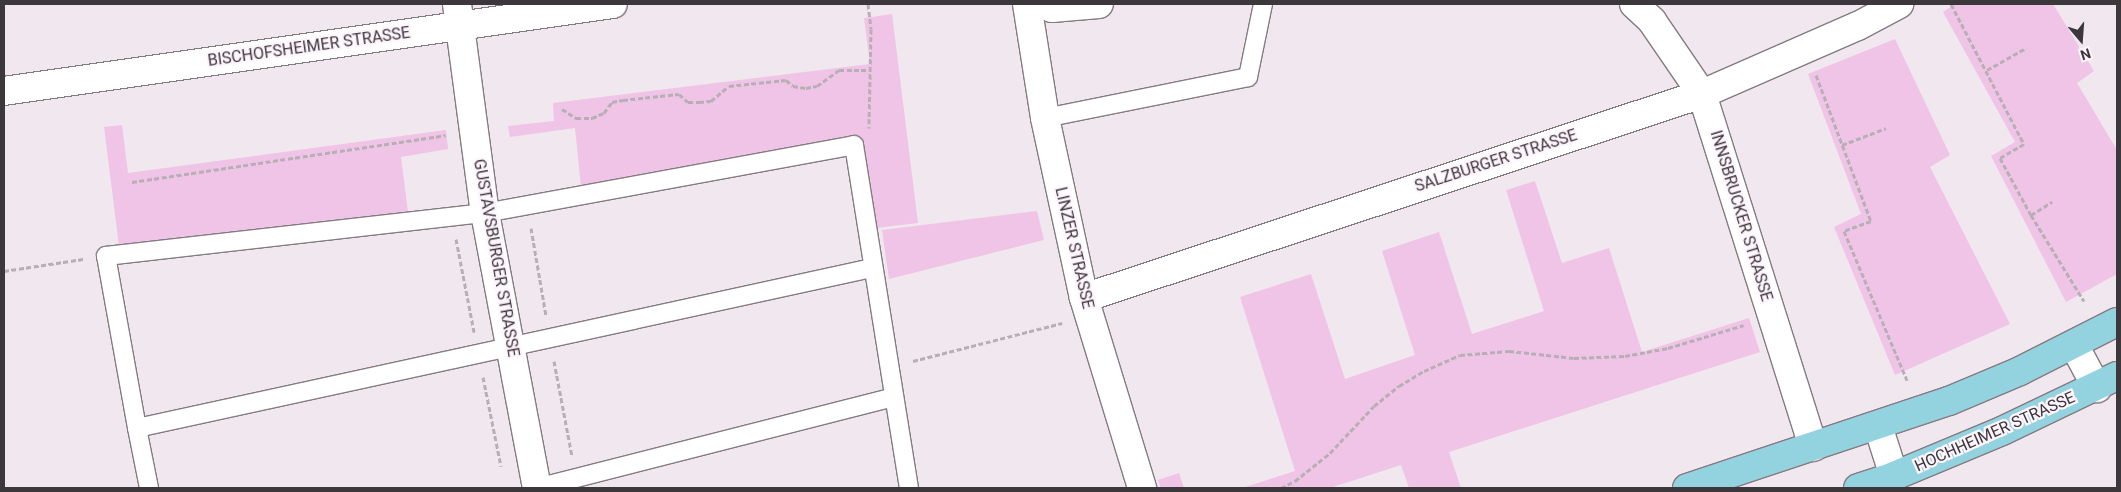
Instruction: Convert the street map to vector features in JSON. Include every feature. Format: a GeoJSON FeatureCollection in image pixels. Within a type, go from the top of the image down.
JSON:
{"type":"FeatureCollection","features":[{"type":"Feature","properties":{"kind":"main road"},"geometry":{"type":"LineString","coordinates":[[1687,488],[1878,426],[1958,397],[2074,345],[2117,322]]}},
{"type":"Feature","properties":{"kind":"main road","name":"HOCHHEIMER STRASSE"},"geometry":{"type":"LineString","coordinates":[[1858,488],[1900,482],[2002,431],[2107,382]]}},
{"type":"Feature","properties":{"kind":"street","name":"BISCHOFSHEIMER STRASSE"},"geometry":{"type":"LineString","coordinates":[[4,91],[458,15],[614,4]]}},
{"type":"Feature","properties":{"kind":"street","name":"LINZER STRASSE"},"geometry":{"type":"LineString","coordinates":[[1027,4],[1045,118],[1087,307],[1142,488]]}},
{"type":"Feature","properties":{"kind":"street"},"geometry":{"type":"LineString","coordinates":[[1040,4],[1052,8],[1099,4]]}},
{"type":"Feature","properties":{"kind":"street","name":"INNSBRUCKER STRASSE"},"geometry":{"type":"LineString","coordinates":[[1634,4],[1652,21],[1702,94],[1813,447]]}},
{"type":"Feature","properties":{"kind":"street","name":"SALZBURGER STRASSE"},"geometry":{"type":"LineString","coordinates":[[1087,307],[1702,94],[1873,19],[1899,4]]}},
{"type":"Feature","properties":{"kind":"street","name":"GUSTAVSBURGER STRASSE"},"geometry":{"type":"LineString","coordinates":[[458,15],[485,213],[537,488]]}},
{"type":"Feature","properties":{"kind":"street","name":"HOCHHEIMER STRASSE"},"geometry":{"type":"LineString","coordinates":[[2074,345],[2107,382]]}},
{"type":"Feature","properties":{"kind":"street","name":"HOCHHEIMER STRASSE"},"geometry":{"type":"LineString","coordinates":[[1878,426],[1900,482]]}},
{"type":"Feature","properties":{"kind":"lane"},"geometry":{"type":"LineString","coordinates":[[1045,118],[1248,77],[1263,4]]}},
{"type":"Feature","properties":{"kind":"lane"},"geometry":{"type":"LineString","coordinates":[[149,488],[106,256],[485,213],[854,145],[872,268],[909,488]]}},
{"type":"Feature","properties":{"kind":"lane"},"geometry":{"type":"LineString","coordinates":[[137,428],[510,345],[872,268]]}},
{"type":"Feature","properties":{"kind":"lane"},"geometry":{"type":"LineString","coordinates":[[537,488],[894,397]]}},
{"type":"Feature","properties":{"kind":"path"},"geometry":{"type":"LineString","coordinates":[[857,166],[868,143],[871,29],[868,4]]}},
{"type":"Feature","properties":{"kind":"path"},"geometry":{"type":"LineString","coordinates":[[1951,4],[2024,144],[2000,158],[2031,215],[2084,301]]}},
{"type":"Feature","properties":{"kind":"path"},"geometry":{"type":"LineString","coordinates":[[1806,48],[1871,221],[1844,231],[1907,380]]}},
{"type":"Feature","properties":{"kind":"path"},"geometry":{"type":"LineString","coordinates":[[1987,70],[2026,48]]}},
{"type":"Feature","properties":{"kind":"path"},"geometry":{"type":"LineString","coordinates":[[562,109],[576,118],[592,118],[604,113],[612,102],[679,94],[688,102],[710,101],[729,86],[786,80],[793,86],[806,88],[817,86],[839,70],[871,70]]}},
{"type":"Feature","properties":{"kind":"path"},"geometry":{"type":"LineString","coordinates":[[1842,145],[1886,128]]}},
{"type":"Feature","properties":{"kind":"path"},"geometry":{"type":"LineString","coordinates":[[132,182],[475,130]]}},
{"type":"Feature","properties":{"kind":"path"},"geometry":{"type":"LineString","coordinates":[[2031,215],[2052,202]]}},
{"type":"Feature","properties":{"kind":"path"},"geometry":{"type":"LineString","coordinates":[[4,271],[106,256]]}},
{"type":"Feature","properties":{"kind":"path"},"geometry":{"type":"LineString","coordinates":[[889,367],[1087,307]]}},
{"type":"Feature","properties":{"kind":"path"},"geometry":{"type":"LineString","coordinates":[[1281,488],[1295,481],[1330,453],[1374,406],[1399,386],[1424,371],[1460,355],[1509,351],[1574,358],[1625,356],[1710,337],[1772,316]]}},
{"type":"Feature","properties":{"kind":"shaded area"},"geometry":{"type":"Polygon","coordinates":[[[1955,4],[2053,4],[2094,71],[2077,83],[2117,150],[2117,274],[2066,302],[1991,156],[2015,142],[1943,12],[1955,4]]]}},
{"type":"Feature","properties":{"kind":"shaded area"},"geometry":{"type":"Polygon","coordinates":[[[892,14],[918,223],[868,229],[856,140],[705,164],[581,187],[575,128],[510,137],[508,126],[554,121],[553,103],[870,64],[864,18],[892,14]]]}},
{"type":"Feature","properties":{"kind":"shaded area"},"geometry":{"type":"Polygon","coordinates":[[[1895,39],[1950,155],[1930,167],[2010,324],[1895,375],[1834,227],[1861,214],[1808,74],[1895,39]]]}},
{"type":"Feature","properties":{"kind":"shaded area"},"geometry":{"type":"Polygon","coordinates":[[[122,125],[128,173],[446,130],[448,149],[401,157],[408,212],[119,246],[104,127],[122,125]]]}},
{"type":"Feature","properties":{"kind":"shaded area"},"geometry":{"type":"Polygon","coordinates":[[[1535,181],[1562,263],[1609,248],[1642,352],[1749,318],[1760,352],[1449,452],[1461,488],[1409,488],[1401,465],[1330,488],[1242,488],[1295,471],[1240,297],[1311,274],[1345,379],[1415,355],[1382,251],[1439,232],[1472,334],[1544,311],[1506,190],[1535,181]]]}},
{"type":"Feature","properties":{"kind":"shaded area"},"geometry":{"type":"Polygon","coordinates":[[[1037,211],[1044,240],[889,279],[882,230],[1037,211]]]}},
{"type":"Feature","properties":{"kind":"shaded area"},"geometry":{"type":"Polygon","coordinates":[[[1179,473],[1184,488],[1161,488],[1158,480],[1179,473]]]}}]}
